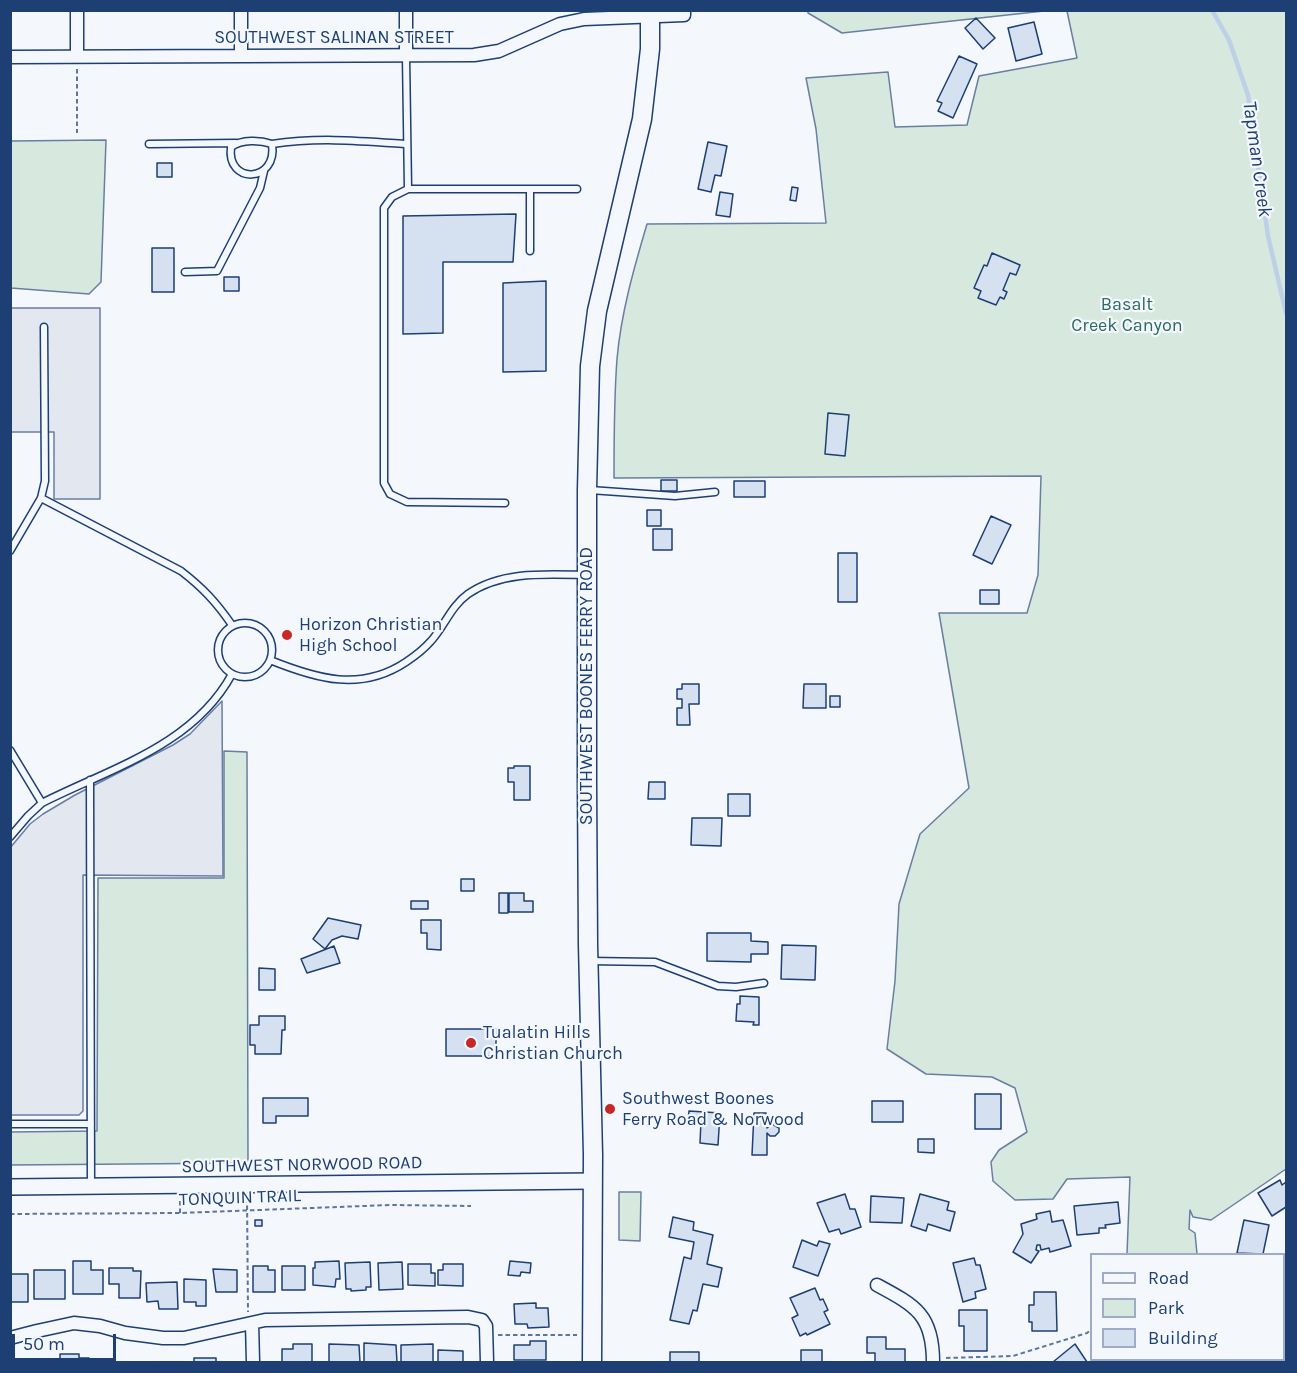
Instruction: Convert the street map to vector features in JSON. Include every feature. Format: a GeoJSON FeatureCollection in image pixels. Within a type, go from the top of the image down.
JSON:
{"type":"FeatureCollection","features":[{"type":"Feature","properties":{"kind":"main road","name":"SOUTHWEST BOONES FERRY ROAD"},"geometry":{"type":"LineString","coordinates":[[592,1362],[588,417],[592,340],[642,120],[650,49],[650,13]]}},
{"type":"Feature","properties":{"kind":"street"},"geometry":{"type":"LineString","coordinates":[[77,10],[77,56]]}},
{"type":"Feature","properties":{"kind":"street"},"geometry":{"type":"LineString","coordinates":[[241,10],[241,56]]}},
{"type":"Feature","properties":{"kind":"street"},"geometry":{"type":"LineString","coordinates":[[406,10],[406,56]]}},
{"type":"Feature","properties":{"kind":"street"},"geometry":{"type":"LineString","coordinates":[[650,13],[684,15],[684,10]]}},
{"type":"Feature","properties":{"kind":"street","name":"SOUTHWEST SALINAN STREET"},"geometry":{"type":"LineString","coordinates":[[10,57],[474,55],[509,47],[560,24],[584,19],[650,13]]}},
{"type":"Feature","properties":{"kind":"street","name":"SOUTHWEST NORWOOD ROAD"},"geometry":{"type":"LineString","coordinates":[[10,1187],[593,1181]]}},
{"type":"Feature","properties":{"kind":"street"},"geometry":{"type":"LineString","coordinates":[[877,1285],[897,1295],[923,1315],[929,1329],[933,1360]]}},
{"type":"Feature","properties":{"kind":"street"},"geometry":{"type":"LineString","coordinates":[[10,1338],[74,1323],[163,1338],[184,1338],[265,1320],[468,1317],[482,1320],[486,1326],[487,1362]]}},
{"type":"Feature","properties":{"kind":"street"},"geometry":{"type":"LineString","coordinates":[[252,1323],[253,1362]]}},
{"type":"Feature","properties":{"kind":"lane"},"geometry":{"type":"LineString","coordinates":[[406,56],[408,189]]}},
{"type":"Feature","properties":{"kind":"lane"},"geometry":{"type":"LineString","coordinates":[[149,144],[256,141],[272,144],[332,139],[407,144]]}},
{"type":"Feature","properties":{"kind":"lane"},"geometry":{"type":"LineString","coordinates":[[236,143],[231,147],[230,154],[231,163],[236,169],[256,175],[264,171]]}},
{"type":"Feature","properties":{"kind":"lane"},"geometry":{"type":"LineString","coordinates":[[185,272],[217,271],[260,188],[264,171],[274,153],[272,144]]}},
{"type":"Feature","properties":{"kind":"lane"},"geometry":{"type":"LineString","coordinates":[[505,503],[407,502],[390,494],[384,483],[384,208],[392,197],[408,189],[577,189]]}},
{"type":"Feature","properties":{"kind":"lane"},"geometry":{"type":"LineString","coordinates":[[530,189],[530,251]]}},
{"type":"Feature","properties":{"kind":"lane"},"geometry":{"type":"LineString","coordinates":[[10,550],[41,498],[45,481],[44,327]]}},
{"type":"Feature","properties":{"kind":"lane"},"geometry":{"type":"LineString","coordinates":[[587,490],[675,496],[715,492]]}},
{"type":"Feature","properties":{"kind":"lane"},"geometry":{"type":"LineString","coordinates":[[41,498],[181,572],[200,585],[215,600],[232,625]]}},
{"type":"Feature","properties":{"kind":"lane"},"geometry":{"type":"LineString","coordinates":[[270,660],[318,676],[345,681],[372,678],[395,669],[414,657],[431,642],[454,608],[467,594],[492,582],[518,576],[587,575]]}},
{"type":"Feature","properties":{"kind":"lane"},"geometry":{"type":"LineString","coordinates":[[241,622],[251,623],[260,626],[267,633],[271,641],[270,660],[266,668],[250,676],[241,677],[232,674],[220,662],[218,645],[225,630],[232,625],[241,622]]}},
{"type":"Feature","properties":{"kind":"lane"},"geometry":{"type":"LineString","coordinates":[[10,837],[42,803],[162,745],[189,727],[204,714],[232,674]]}},
{"type":"Feature","properties":{"kind":"lane"},"geometry":{"type":"LineString","coordinates":[[10,750],[42,803]]}},
{"type":"Feature","properties":{"kind":"lane"},"geometry":{"type":"LineString","coordinates":[[90,780],[90,1187]]}},
{"type":"Feature","properties":{"kind":"lane"},"geometry":{"type":"LineString","coordinates":[[589,961],[655,962],[718,986],[735,987],[764,983]]}},
{"type":"Feature","properties":{"kind":"lane"},"geometry":{"type":"LineString","coordinates":[[10,1124],[90,1124]]}},
{"type":"Feature","properties":{"kind":"path"},"geometry":{"type":"LineString","coordinates":[[77,56],[77,133]]}},
{"type":"Feature","properties":{"kind":"path"},"geometry":{"type":"LineString","coordinates":[[247,1186],[248,1308],[252,1323]]}},
{"type":"Feature","properties":{"kind":"path","name":"TONQUIN TRAIL"},"geometry":{"type":"LineString","coordinates":[[10,1214],[471,1206]]}},
{"type":"Feature","properties":{"kind":"path"},"geometry":{"type":"LineString","coordinates":[[933,1360],[1013,1356],[1090,1331]]}},
{"type":"Feature","properties":{"kind":"path"},"geometry":{"type":"LineString","coordinates":[[486,1335],[591,1335]]}},
{"type":"Feature","properties":{"kind":"green space"},"geometry":{"type":"Polygon","coordinates":[[[808,11],[1044,11],[842,33],[808,11]]]}},
{"type":"Feature","properties":{"kind":"green space","name":"Basalt Creek Canyon"},"geometry":{"type":"Polygon","coordinates":[[[1067,11],[1286,11],[1286,1169],[1211,1220],[1193,1217],[1190,1210],[1189,1229],[1195,1233],[1197,1253],[1127,1253],[1130,1177],[1067,1179],[1053,1199],[1015,1200],[993,1181],[991,1162],[999,1150],[1027,1132],[1015,1088],[992,1077],[926,1074],[887,1049],[895,981],[899,904],[920,834],[969,788],[939,613],[1027,613],[1038,575],[1041,476],[614,478],[615,388],[619,342],[637,257],[647,224],[826,223],[816,129],[806,78],[888,72],[895,127],[967,125],[979,76],[1077,58],[1067,11]]]}},
{"type":"Feature","properties":{"kind":"green space"},"geometry":{"type":"Polygon","coordinates":[[[106,140],[101,282],[89,294],[11,288],[11,141],[106,140]]]}},
{"type":"Feature","properties":{"kind":"green space"},"geometry":{"type":"Polygon","coordinates":[[[224,751],[247,752],[248,1163],[11,1165],[10,1132],[97,1131],[98,878],[224,878],[224,751]]]}},
{"type":"Feature","properties":{"kind":"green space"},"geometry":{"type":"Polygon","coordinates":[[[619,1192],[641,1192],[640,1241],[619,1240],[619,1192]]]}},
{"type":"Feature","properties":{"kind":"shaded area"},"geometry":{"type":"Polygon","coordinates":[[[11,308],[100,308],[100,499],[54,499],[54,432],[11,432],[11,308]]]}},
{"type":"Feature","properties":{"kind":"shaded area"},"geometry":{"type":"Polygon","coordinates":[[[222,701],[223,876],[83,875],[83,1111],[79,1115],[11,1115],[10,848],[30,824],[43,814],[173,745],[190,734],[222,701]]]}},
{"type":"Feature","properties":{"kind":"building"},"geometry":{"type":"Polygon","coordinates":[[[976,18],[995,38],[983,49],[965,28],[976,18]]]}},
{"type":"Feature","properties":{"kind":"building"},"geometry":{"type":"Polygon","coordinates":[[[1034,22],[1042,54],[1016,61],[1008,28],[1034,22]]]}},
{"type":"Feature","properties":{"kind":"building"},"geometry":{"type":"Polygon","coordinates":[[[959,56],[977,64],[953,118],[938,111],[942,103],[937,101],[959,56]]]}},
{"type":"Feature","properties":{"kind":"building"},"geometry":{"type":"Polygon","coordinates":[[[708,142],[727,146],[721,176],[715,175],[711,192],[698,189],[708,142]]]}},
{"type":"Feature","properties":{"kind":"building"},"geometry":{"type":"Polygon","coordinates":[[[157,163],[172,163],[172,177],[157,177],[157,163]]]}},
{"type":"Feature","properties":{"kind":"building"},"geometry":{"type":"Polygon","coordinates":[[[792,187],[798,188],[796,201],[790,200],[792,187]]]}},
{"type":"Feature","properties":{"kind":"building"},"geometry":{"type":"Polygon","coordinates":[[[720,192],[733,194],[730,217],[716,215],[720,192]]]}},
{"type":"Feature","properties":{"kind":"building"},"geometry":{"type":"Polygon","coordinates":[[[516,214],[513,262],[443,262],[443,333],[403,334],[403,216],[516,214]]]}},
{"type":"Feature","properties":{"kind":"building"},"geometry":{"type":"Polygon","coordinates":[[[152,248],[174,248],[174,292],[152,292],[152,248]]]}},
{"type":"Feature","properties":{"kind":"building"},"geometry":{"type":"Polygon","coordinates":[[[992,253],[1020,265],[1016,275],[1010,273],[1003,290],[1007,292],[1004,299],[1000,297],[996,305],[978,298],[981,291],[974,288],[992,253]]]}},
{"type":"Feature","properties":{"kind":"building"},"geometry":{"type":"Polygon","coordinates":[[[224,277],[239,277],[239,291],[224,291],[224,277]]]}},
{"type":"Feature","properties":{"kind":"building"},"geometry":{"type":"Polygon","coordinates":[[[546,281],[546,371],[503,372],[503,283],[546,281]]]}},
{"type":"Feature","properties":{"kind":"building"},"geometry":{"type":"Polygon","coordinates":[[[828,413],[849,415],[845,456],[825,454],[828,413]]]}},
{"type":"Feature","properties":{"kind":"building"},"geometry":{"type":"Polygon","coordinates":[[[661,480],[677,480],[677,491],[661,491],[661,480]]]}},
{"type":"Feature","properties":{"kind":"building"},"geometry":{"type":"Polygon","coordinates":[[[734,481],[765,481],[765,497],[734,497],[734,481]]]}},
{"type":"Feature","properties":{"kind":"building"},"geometry":{"type":"Polygon","coordinates":[[[647,510],[661,510],[661,526],[647,526],[647,510]]]}},
{"type":"Feature","properties":{"kind":"building"},"geometry":{"type":"Polygon","coordinates":[[[991,516],[1011,525],[992,564],[973,555],[991,516]]]}},
{"type":"Feature","properties":{"kind":"building"},"geometry":{"type":"Polygon","coordinates":[[[653,529],[672,529],[672,550],[653,550],[653,529]]]}},
{"type":"Feature","properties":{"kind":"building"},"geometry":{"type":"Polygon","coordinates":[[[838,553],[857,553],[857,602],[838,602],[838,553]]]}},
{"type":"Feature","properties":{"kind":"building"},"geometry":{"type":"Polygon","coordinates":[[[980,590],[999,590],[999,604],[980,604],[980,590]]]}},
{"type":"Feature","properties":{"kind":"building"},"geometry":{"type":"Polygon","coordinates":[[[682,684],[699,684],[699,704],[689,704],[690,725],[677,725],[677,708],[682,708],[682,699],[677,699],[677,689],[682,689],[682,684]]]}},
{"type":"Feature","properties":{"kind":"building"},"geometry":{"type":"Polygon","coordinates":[[[804,684],[826,684],[826,708],[803,708],[804,684]]]}},
{"type":"Feature","properties":{"kind":"building"},"geometry":{"type":"Polygon","coordinates":[[[830,696],[840,696],[840,707],[830,707],[830,696]]]}},
{"type":"Feature","properties":{"kind":"building"},"geometry":{"type":"Polygon","coordinates":[[[514,766],[530,766],[530,800],[514,800],[514,782],[508,782],[508,768],[514,768],[514,766]]]}},
{"type":"Feature","properties":{"kind":"building"},"geometry":{"type":"Polygon","coordinates":[[[649,782],[665,782],[665,799],[648,799],[649,782]]]}},
{"type":"Feature","properties":{"kind":"building"},"geometry":{"type":"Polygon","coordinates":[[[728,794],[750,794],[750,816],[728,816],[728,794]]]}},
{"type":"Feature","properties":{"kind":"building"},"geometry":{"type":"Polygon","coordinates":[[[692,818],[722,818],[721,846],[691,845],[692,818]]]}},
{"type":"Feature","properties":{"kind":"building"},"geometry":{"type":"Polygon","coordinates":[[[461,879],[474,879],[474,891],[461,891],[461,879]]]}},
{"type":"Feature","properties":{"kind":"building"},"geometry":{"type":"Polygon","coordinates":[[[499,893],[508,893],[508,913],[499,913],[499,893]]]}},
{"type":"Feature","properties":{"kind":"building"},"geometry":{"type":"Polygon","coordinates":[[[509,893],[524,893],[524,901],[533,901],[533,912],[509,912],[509,893]]]}},
{"type":"Feature","properties":{"kind":"building"},"geometry":{"type":"Polygon","coordinates":[[[411,901],[428,901],[428,909],[411,909],[411,901]]]}},
{"type":"Feature","properties":{"kind":"building"},"geometry":{"type":"Polygon","coordinates":[[[328,918],[361,925],[358,939],[342,936],[332,940],[325,949],[313,939],[328,918]]]}},
{"type":"Feature","properties":{"kind":"building"},"geometry":{"type":"Polygon","coordinates":[[[421,920],[441,920],[441,950],[427,949],[427,933],[421,933],[421,920]]]}},
{"type":"Feature","properties":{"kind":"building"},"geometry":{"type":"Polygon","coordinates":[[[707,933],[751,933],[751,941],[768,942],[768,954],[751,954],[751,962],[707,961],[707,933]]]}},
{"type":"Feature","properties":{"kind":"building"},"geometry":{"type":"Polygon","coordinates":[[[782,945],[816,946],[815,980],[781,979],[782,945]]]}},
{"type":"Feature","properties":{"kind":"building"},"geometry":{"type":"Polygon","coordinates":[[[334,946],[340,963],[307,973],[301,959],[334,946]]]}},
{"type":"Feature","properties":{"kind":"building"},"geometry":{"type":"Polygon","coordinates":[[[259,968],[275,969],[275,990],[259,990],[259,968]]]}},
{"type":"Feature","properties":{"kind":"building"},"geometry":{"type":"Polygon","coordinates":[[[740,996],[759,997],[759,1025],[753,1025],[754,1022],[736,1021],[740,996]]]}},
{"type":"Feature","properties":{"kind":"building"},"geometry":{"type":"Polygon","coordinates":[[[259,1016],[285,1016],[281,1054],[255,1054],[255,1045],[250,1045],[250,1025],[259,1025],[259,1016]]]}},
{"type":"Feature","properties":{"kind":"building","name":"Tualatin Hills Christian Church"},"geometry":{"type":"Polygon","coordinates":[[[446,1029],[496,1029],[496,1056],[446,1056],[446,1029]]]}},
{"type":"Feature","properties":{"kind":"building"},"geometry":{"type":"Polygon","coordinates":[[[975,1094],[1001,1094],[1001,1129],[975,1129],[975,1094]]]}},
{"type":"Feature","properties":{"kind":"building"},"geometry":{"type":"Polygon","coordinates":[[[263,1098],[308,1098],[308,1116],[276,1116],[276,1123],[263,1123],[263,1098]]]}},
{"type":"Feature","properties":{"kind":"building"},"geometry":{"type":"Polygon","coordinates":[[[872,1101],[903,1101],[903,1122],[872,1122],[872,1101]]]}},
{"type":"Feature","properties":{"kind":"building"},"geometry":{"type":"Polygon","coordinates":[[[689,1111],[720,1113],[718,1145],[700,1143],[701,1121],[688,1120],[689,1111]]]}},
{"type":"Feature","properties":{"kind":"building"},"geometry":{"type":"Polygon","coordinates":[[[754,1113],[766,1113],[767,1128],[772,1124],[779,1128],[775,1136],[767,1133],[767,1155],[752,1155],[754,1113]]]}},
{"type":"Feature","properties":{"kind":"building"},"geometry":{"type":"Polygon","coordinates":[[[918,1139],[934,1139],[934,1153],[918,1152],[918,1139]]]}},
{"type":"Feature","properties":{"kind":"building"},"geometry":{"type":"Polygon","coordinates":[[[1280,1180],[1282,1185],[1286,1182],[1286,1207],[1272,1216],[1258,1193],[1280,1180]]]}},
{"type":"Feature","properties":{"kind":"building"},"geometry":{"type":"Polygon","coordinates":[[[845,1194],[850,1209],[855,1209],[861,1227],[841,1234],[839,1229],[829,1232],[817,1203],[845,1194]]]}},
{"type":"Feature","properties":{"kind":"building"},"geometry":{"type":"Polygon","coordinates":[[[920,1194],[949,1202],[947,1210],[955,1212],[950,1231],[928,1224],[926,1231],[911,1226],[920,1194]]]}},
{"type":"Feature","properties":{"kind":"building"},"geometry":{"type":"Polygon","coordinates":[[[871,1196],[904,1198],[902,1223],[870,1222],[871,1196]]]}},
{"type":"Feature","properties":{"kind":"building"},"geometry":{"type":"Polygon","coordinates":[[[1118,1202],[1120,1223],[1105,1225],[1106,1228],[1099,1228],[1099,1233],[1077,1235],[1074,1206],[1118,1202]]]}},
{"type":"Feature","properties":{"kind":"building"},"geometry":{"type":"Polygon","coordinates":[[[1050,1211],[1052,1222],[1063,1220],[1071,1246],[1050,1252],[1049,1248],[1041,1250],[1040,1245],[1037,1245],[1036,1250],[1039,1251],[1031,1263],[1013,1252],[1023,1234],[1021,1224],[1037,1219],[1036,1214],[1050,1211]]]}},
{"type":"Feature","properties":{"kind":"building"},"geometry":{"type":"Polygon","coordinates":[[[673,1217],[694,1222],[693,1230],[713,1235],[707,1264],[722,1268],[718,1287],[703,1284],[697,1311],[693,1310],[689,1324],[670,1320],[684,1257],[691,1259],[694,1242],[669,1237],[673,1217]]]}},
{"type":"Feature","properties":{"kind":"building"},"geometry":{"type":"Polygon","coordinates":[[[255,1220],[262,1220],[262,1226],[255,1226],[255,1220]]]}},
{"type":"Feature","properties":{"kind":"building"},"geometry":{"type":"Polygon","coordinates":[[[1244,1220],[1269,1225],[1263,1253],[1237,1253],[1244,1220]]]}},
{"type":"Feature","properties":{"kind":"building"},"geometry":{"type":"Polygon","coordinates":[[[802,1240],[817,1246],[819,1241],[830,1244],[818,1276],[793,1267],[802,1240]]]}},
{"type":"Feature","properties":{"kind":"building"},"geometry":{"type":"Polygon","coordinates":[[[974,1258],[976,1265],[980,1265],[986,1289],[975,1292],[976,1298],[963,1302],[953,1263],[974,1258]]]}},
{"type":"Feature","properties":{"kind":"building"},"geometry":{"type":"Polygon","coordinates":[[[73,1261],[91,1261],[91,1270],[103,1270],[103,1294],[73,1294],[73,1261]]]}},
{"type":"Feature","properties":{"kind":"building"},"geometry":{"type":"Polygon","coordinates":[[[339,1261],[340,1279],[336,1279],[335,1287],[313,1285],[315,1262],[339,1261]]]}},
{"type":"Feature","properties":{"kind":"building"},"geometry":{"type":"Polygon","coordinates":[[[510,1261],[531,1263],[530,1273],[521,1272],[520,1276],[508,1275],[510,1261]]]}},
{"type":"Feature","properties":{"kind":"building"},"geometry":{"type":"Polygon","coordinates":[[[370,1262],[371,1287],[366,1287],[366,1290],[346,1289],[345,1263],[370,1262]]]}},
{"type":"Feature","properties":{"kind":"building"},"geometry":{"type":"Polygon","coordinates":[[[402,1262],[403,1289],[379,1290],[378,1263],[402,1262]]]}},
{"type":"Feature","properties":{"kind":"building"},"geometry":{"type":"Polygon","coordinates":[[[408,1264],[431,1264],[431,1273],[435,1273],[435,1286],[408,1285],[408,1264]]]}},
{"type":"Feature","properties":{"kind":"building"},"geometry":{"type":"Polygon","coordinates":[[[443,1264],[463,1264],[463,1286],[438,1285],[438,1270],[443,1270],[443,1264]]]}},
{"type":"Feature","properties":{"kind":"building"},"geometry":{"type":"Polygon","coordinates":[[[253,1266],[268,1266],[268,1270],[275,1270],[275,1292],[253,1292],[253,1266]]]}},
{"type":"Feature","properties":{"kind":"building"},"geometry":{"type":"Polygon","coordinates":[[[282,1266],[305,1266],[305,1290],[282,1290],[282,1266]]]}},
{"type":"Feature","properties":{"kind":"building"},"geometry":{"type":"Polygon","coordinates":[[[109,1268],[133,1268],[133,1271],[141,1271],[140,1298],[119,1298],[119,1284],[109,1284],[109,1268]]]}},
{"type":"Feature","properties":{"kind":"building"},"geometry":{"type":"Polygon","coordinates":[[[213,1269],[237,1270],[237,1292],[216,1292],[213,1269]]]}},
{"type":"Feature","properties":{"kind":"building"},"geometry":{"type":"Polygon","coordinates":[[[34,1270],[65,1270],[65,1299],[34,1299],[34,1270]]]}},
{"type":"Feature","properties":{"kind":"building"},"geometry":{"type":"Polygon","coordinates":[[[10,1274],[28,1274],[28,1302],[10,1302],[10,1274]]]}},
{"type":"Feature","properties":{"kind":"building"},"geometry":{"type":"Polygon","coordinates":[[[184,1279],[206,1280],[206,1306],[196,1306],[196,1302],[184,1302],[184,1279]]]}},
{"type":"Feature","properties":{"kind":"building"},"geometry":{"type":"Polygon","coordinates":[[[177,1282],[178,1309],[159,1309],[158,1301],[147,1302],[146,1283],[177,1282]]]}},
{"type":"Feature","properties":{"kind":"building"},"geometry":{"type":"Polygon","coordinates":[[[815,1288],[820,1300],[823,1299],[828,1310],[824,1312],[830,1324],[800,1336],[792,1318],[798,1315],[790,1298],[815,1288]]]}},
{"type":"Feature","properties":{"kind":"building"},"geometry":{"type":"Polygon","coordinates":[[[1034,1292],[1056,1292],[1057,1331],[1032,1331],[1032,1322],[1029,1322],[1029,1305],[1034,1305],[1034,1292]]]}},
{"type":"Feature","properties":{"kind":"building"},"geometry":{"type":"Polygon","coordinates":[[[536,1303],[536,1308],[548,1308],[549,1327],[528,1328],[527,1324],[515,1324],[514,1304],[536,1303]]]}},
{"type":"Feature","properties":{"kind":"building"},"geometry":{"type":"Polygon","coordinates":[[[959,1310],[987,1310],[987,1351],[964,1351],[964,1326],[959,1326],[959,1310]]]}},
{"type":"Feature","properties":{"kind":"building"},"geometry":{"type":"Polygon","coordinates":[[[867,1337],[886,1337],[886,1349],[905,1349],[905,1362],[875,1362],[875,1353],[867,1353],[867,1337]]]}},
{"type":"Feature","properties":{"kind":"building"},"geometry":{"type":"Polygon","coordinates":[[[530,1341],[546,1341],[546,1360],[514,1360],[514,1345],[530,1345],[530,1341]]]}},
{"type":"Feature","properties":{"kind":"building"},"geometry":{"type":"Polygon","coordinates":[[[364,1343],[396,1345],[397,1362],[364,1362],[364,1343]]]}},
{"type":"Feature","properties":{"kind":"building"},"geometry":{"type":"Polygon","coordinates":[[[293,1344],[312,1344],[312,1362],[282,1362],[282,1349],[293,1349],[293,1344]]]}},
{"type":"Feature","properties":{"kind":"building"},"geometry":{"type":"Polygon","coordinates":[[[329,1344],[359,1345],[360,1362],[329,1362],[329,1344]]]}},
{"type":"Feature","properties":{"kind":"building"},"geometry":{"type":"Polygon","coordinates":[[[433,1344],[433,1362],[401,1362],[401,1345],[433,1344]]]}},
{"type":"Feature","properties":{"kind":"building"},"geometry":{"type":"Polygon","coordinates":[[[1075,1344],[1087,1362],[1053,1362],[1075,1344]]]}},
{"type":"Feature","properties":{"kind":"building"},"geometry":{"type":"Polygon","coordinates":[[[438,1350],[463,1351],[463,1362],[438,1362],[438,1350]]]}},
{"type":"Feature","properties":{"kind":"building"},"geometry":{"type":"Polygon","coordinates":[[[801,1350],[822,1350],[822,1362],[801,1362],[801,1350]]]}},
{"type":"Feature","properties":{"kind":"building"},"geometry":{"type":"Polygon","coordinates":[[[670,1352],[699,1352],[699,1362],[670,1362],[670,1352]]]}},
{"type":"Feature","properties":{"kind":"building"},"geometry":{"type":"Polygon","coordinates":[[[60,1354],[79,1354],[79,1358],[89,1358],[89,1362],[60,1362],[60,1354]]]}},
{"type":"Feature","properties":{"kind":"building"},"geometry":{"type":"Polygon","coordinates":[[[194,1358],[216,1358],[216,1362],[194,1362],[194,1358]]]}},
{"type":"Feature","properties":{"kind":"building"},"geometry":{"type":"Polygon","coordinates":[[[46,1359],[47,1362],[33,1362],[33,1360],[46,1359]]]}},
{"type":"Feature","properties":{"kind":"building"},"geometry":{"type":"Polygon","coordinates":[[[1194,1361],[1225,1362],[1195,1362],[1194,1361]]]}},
{"type":"Feature","properties":{"kind":"waterway","name":"Tapman Creek"},"geometry":{"type":"LineString","coordinates":[[1212,10],[1229,40],[1248,95],[1268,236],[1286,313]]}},
{"type":"Feature","properties":{"kind":"place","name":"Horizon Christian High School"},"geometry":{"type":"Point","coordinates":[287,635]}},
{"type":"Feature","properties":{"kind":"place","name":"Tualatin Hills Christian Church"},"geometry":{"type":"Point","coordinates":[471,1043]}},
{"type":"Feature","properties":{"kind":"place","name":"Southwest Boones Ferry Road & Norwood"},"geometry":{"type":"Point","coordinates":[610,1109]}}]}
